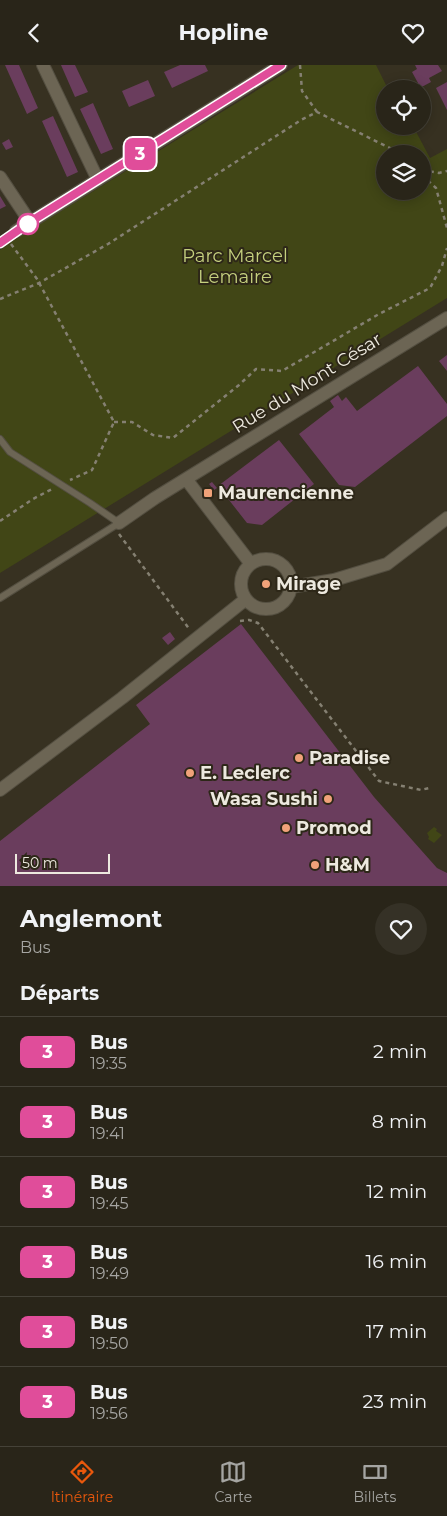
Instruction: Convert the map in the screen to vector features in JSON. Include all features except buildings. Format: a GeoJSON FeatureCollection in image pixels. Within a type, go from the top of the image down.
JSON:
{"type":"FeatureCollection","features":[{"type":"Feature","properties":{"kind":"street"},"geometry":{"type":"LineString","coordinates":[[43,65],[98,180]]}},
{"type":"Feature","properties":{"kind":"street"},"geometry":{"type":"LineString","coordinates":[[12,235],[281,65]]}},
{"type":"Feature","properties":{"kind":"street"},"geometry":{"type":"LineString","coordinates":[[0,177],[30,222]]}},
{"type":"Feature","properties":{"kind":"street","name":"Rue du Mont César"},"geometry":{"type":"LineString","coordinates":[[116,525],[155,498],[447,318]]}},
{"type":"Feature","properties":{"kind":"street"},"geometry":{"type":"LineString","coordinates":[[186,479],[251,564]]}},
{"type":"Feature","properties":{"kind":"street"},"geometry":{"type":"LineString","coordinates":[[291,587],[334,579],[387,564],[447,519]]}},
{"type":"Feature","properties":{"kind":"street"},"geometry":{"type":"LineString","coordinates":[[258,559],[275,560],[288,571],[291,587],[286,599],[281,603],[266,609],[259,608],[246,599],[242,592],[242,576],[245,569],[258,559]]}},
{"type":"Feature","properties":{"kind":"street"},"geometry":{"type":"LineString","coordinates":[[0,790],[122,698],[246,599]]}},
{"type":"Feature","properties":{"kind":"lane"},"geometry":{"type":"LineString","coordinates":[[0,243],[12,235]]}},
{"type":"Feature","properties":{"kind":"lane"},"geometry":{"type":"LineString","coordinates":[[0,439],[10,452],[62,485],[116,525],[0,598]]}},
{"type":"Feature","properties":{"kind":"path"},"geometry":{"type":"LineString","coordinates":[[300,65],[302,91],[317,112],[384,145]]}},
{"type":"Feature","properties":{"kind":"path"},"geometry":{"type":"LineString","coordinates":[[0,299],[39,283],[108,244],[301,120],[317,112]]}},
{"type":"Feature","properties":{"kind":"path"},"geometry":{"type":"LineString","coordinates":[[431,172],[439,173],[447,171]]}},
{"type":"Feature","properties":{"kind":"path"},"geometry":{"type":"LineString","coordinates":[[431,183],[436,188],[447,228]]}},
{"type":"Feature","properties":{"kind":"path"},"geometry":{"type":"LineString","coordinates":[[12,235],[114,422]]}},
{"type":"Feature","properties":{"kind":"path"},"geometry":{"type":"LineString","coordinates":[[114,422],[132,423],[153,435],[173,438],[256,369],[282,371],[379,314],[430,288],[442,266],[447,248]]}},
{"type":"Feature","properties":{"kind":"path"},"geometry":{"type":"LineString","coordinates":[[0,521],[33,499],[92,470],[114,422]]}},
{"type":"Feature","properties":{"kind":"path"},"geometry":{"type":"LineString","coordinates":[[116,525],[197,638]]}},
{"type":"Feature","properties":{"kind":"path"},"geometry":{"type":"LineString","coordinates":[[237,621],[249,620],[258,623],[379,781],[421,790],[429,788]]}},
{"type":"Feature","properties":{"kind":"green space","name":"Parc Marcel Lemaire"},"geometry":{"type":"Polygon","coordinates":[[[298,65],[376,65],[384,80],[376,80],[376,135],[418,135],[423,145],[376,145],[376,200],[431,200],[431,157],[447,149],[447,298],[0,573],[0,250],[298,65]]]}},
{"type":"Feature","properties":{"kind":"green space"},"geometry":{"type":"Polygon","coordinates":[[[434,827],[442,835],[434,843],[428,839],[427,833],[434,827]]]}},
{"type":"Feature","properties":{"kind":"bus line","name":"3"},"geometry":{"type":"LineString","coordinates":[[0,243],[30,222],[281,65]]}},
{"type":"Feature","properties":{"kind":"place","name":"Maurencienne"},"geometry":{"type":"Point","coordinates":[208,493]}},
{"type":"Feature","properties":{"kind":"place","name":"Mirage"},"geometry":{"type":"Point","coordinates":[266,584]}},
{"type":"Feature","properties":{"kind":"place","name":"Paradise"},"geometry":{"type":"Point","coordinates":[299,758]}},
{"type":"Feature","properties":{"kind":"place","name":"E. Leclerc"},"geometry":{"type":"Point","coordinates":[190,773]}},
{"type":"Feature","properties":{"kind":"place","name":"Wasa Sushi"},"geometry":{"type":"Point","coordinates":[328,799]}},
{"type":"Feature","properties":{"kind":"place","name":"Promod"},"geometry":{"type":"Point","coordinates":[286,828]}},
{"type":"Feature","properties":{"kind":"place","name":"H&M"},"geometry":{"type":"Point","coordinates":[315,865]}}]}
